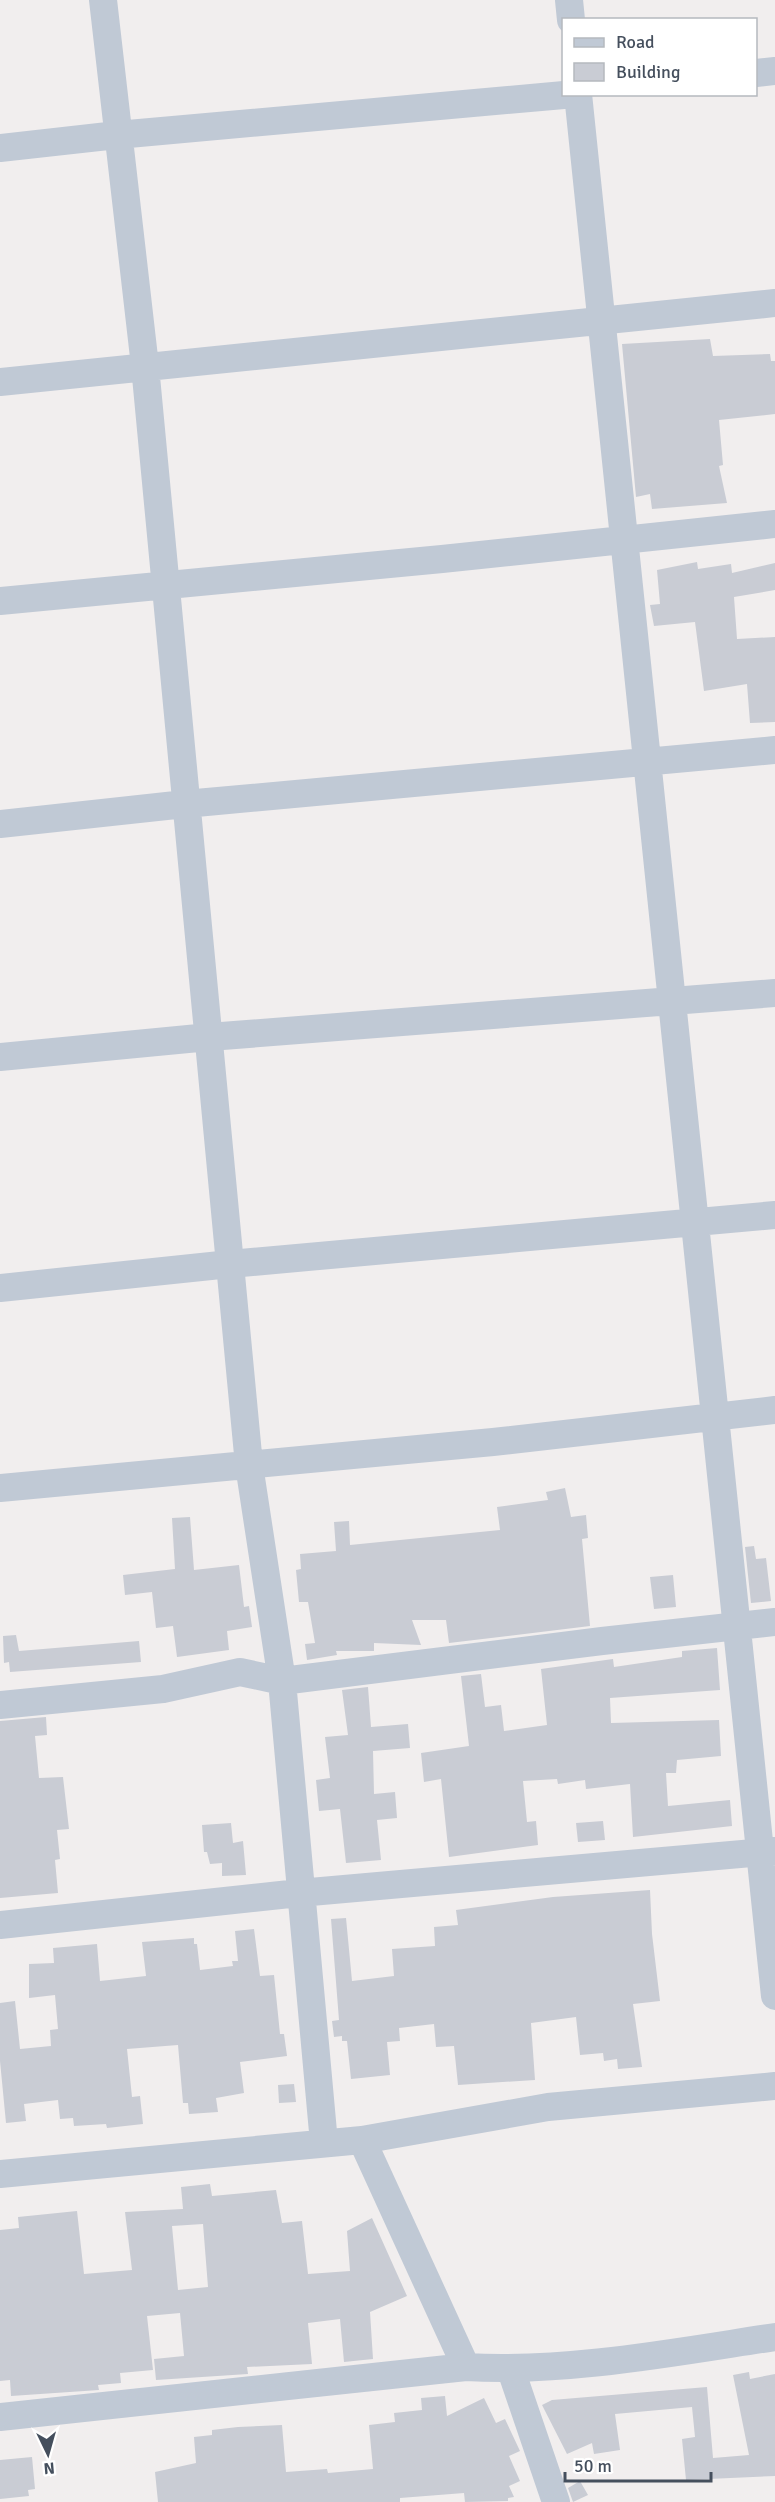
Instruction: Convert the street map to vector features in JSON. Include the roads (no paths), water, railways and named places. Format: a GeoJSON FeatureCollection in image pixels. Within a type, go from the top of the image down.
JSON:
{"type":"FeatureCollection","features":[{"type":"Feature","properties":{"kind":"street"},"geometry":{"type":"LineString","coordinates":[[103,0],[145,366],[184,804],[209,1037],[249,1465],[282,1681],[299,1893],[324,2143]]}},
{"type":"Feature","properties":{"kind":"street"},"geometry":{"type":"LineString","coordinates":[[569,0],[571,18]]}},
{"type":"Feature","properties":{"kind":"street"},"geometry":{"type":"LineString","coordinates":[[757,73],[775,70]]}},
{"type":"Feature","properties":{"kind":"street"},"geometry":{"type":"LineString","coordinates":[[0,148],[117,135],[562,95]]}},
{"type":"Feature","properties":{"kind":"street"},"geometry":{"type":"LineString","coordinates":[[577,96],[715,1417],[738,1626],[768,1852],[775,1996]]}},
{"type":"Feature","properties":{"kind":"street"},"geometry":{"type":"LineString","coordinates":[[0,382],[775,303]]}},
{"type":"Feature","properties":{"kind":"street"},"geometry":{"type":"LineString","coordinates":[[0,602],[775,524]]}},
{"type":"Feature","properties":{"kind":"street"},"geometry":{"type":"LineString","coordinates":[[0,824],[184,804],[775,750]]}},
{"type":"Feature","properties":{"kind":"street"},"geometry":{"type":"LineString","coordinates":[[0,1057],[209,1037],[775,993]]}},
{"type":"Feature","properties":{"kind":"street"},"geometry":{"type":"LineString","coordinates":[[0,1288],[230,1264],[775,1215]]}},
{"type":"Feature","properties":{"kind":"street"},"geometry":{"type":"LineString","coordinates":[[0,1488],[493,1443],[775,1410]]}},
{"type":"Feature","properties":{"kind":"street"},"geometry":{"type":"LineString","coordinates":[[0,1706],[163,1689],[240,1672],[282,1681],[775,1623]]}},
{"type":"Feature","properties":{"kind":"street"},"geometry":{"type":"LineString","coordinates":[[0,1925],[299,1893],[768,1852]]}},
{"type":"Feature","properties":{"kind":"street"},"geometry":{"type":"LineString","coordinates":[[0,2174],[362,2140],[548,2108],[775,2086]]}},
{"type":"Feature","properties":{"kind":"street"},"geometry":{"type":"LineString","coordinates":[[362,2140],[466,2367]]}},
{"type":"Feature","properties":{"kind":"street"},"geometry":{"type":"LineString","coordinates":[[0,2417],[466,2367],[511,2370],[671,2353],[775,2337]]}},
{"type":"Feature","properties":{"kind":"street"},"geometry":{"type":"LineString","coordinates":[[511,2370],[556,2502]]}}]}
